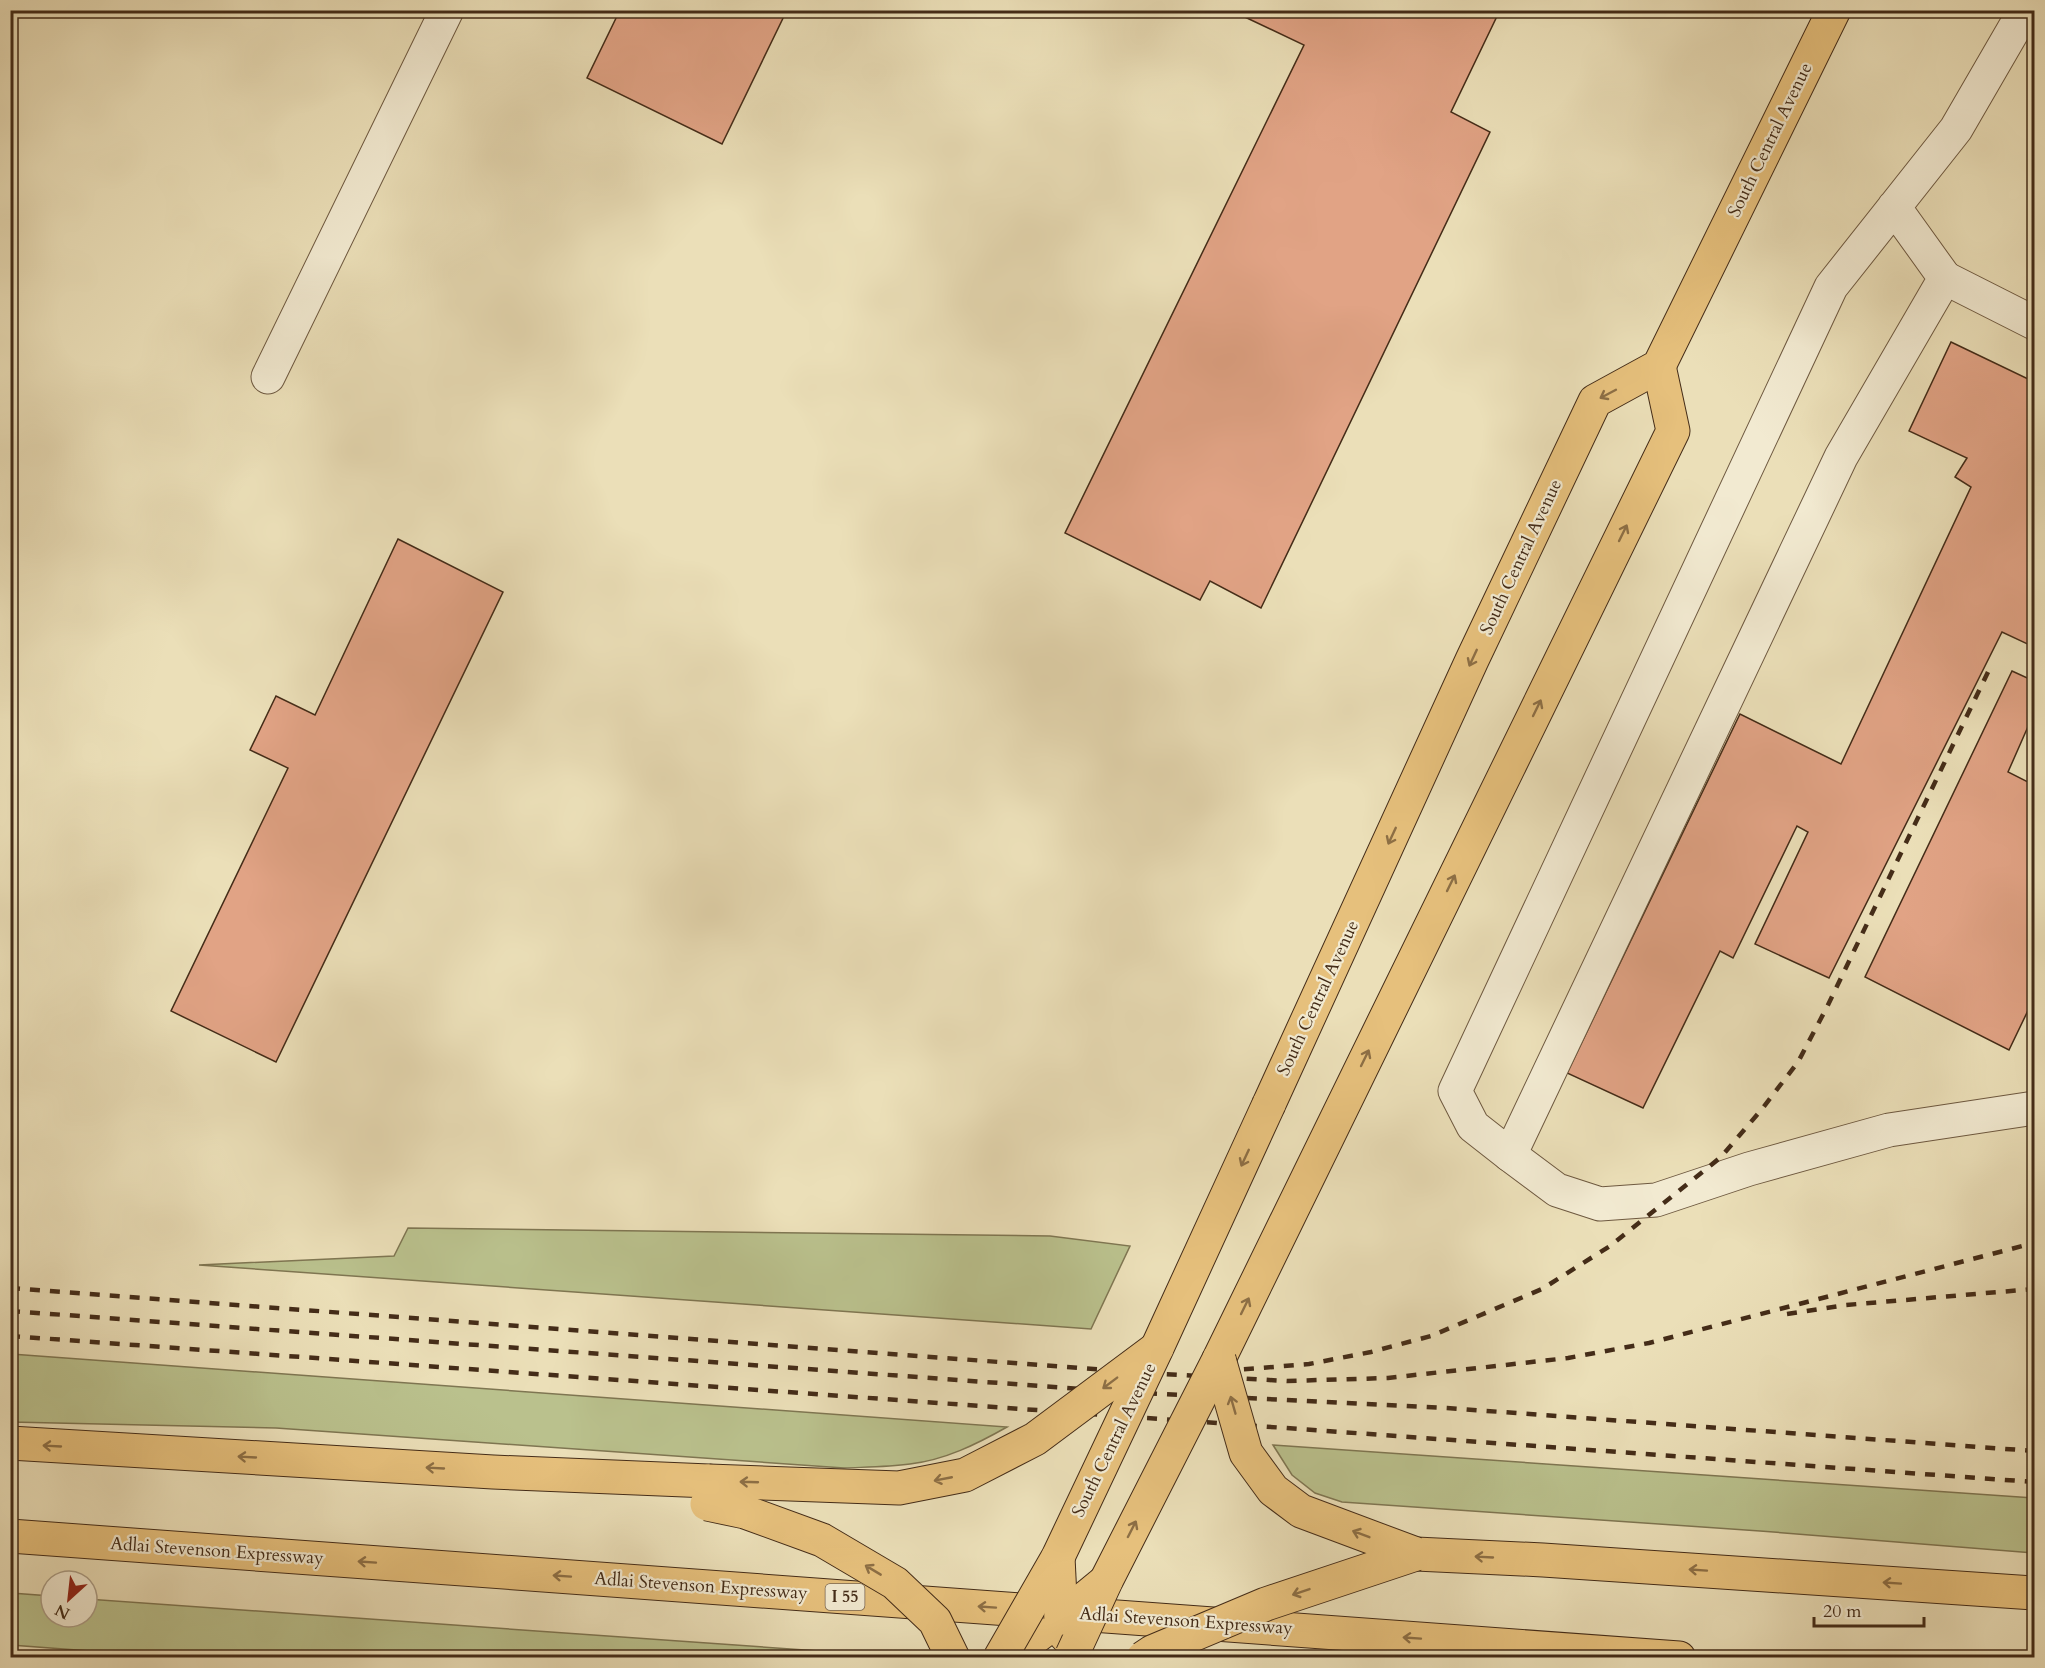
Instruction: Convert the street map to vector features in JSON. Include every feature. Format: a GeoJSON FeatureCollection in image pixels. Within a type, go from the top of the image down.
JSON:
{"type":"FeatureCollection","features":[{"type":"Feature","properties":{"kind":"main road","name":"South Central Avenue"},"geometry":{"type":"LineString","coordinates":[[1000,1658],[1058,1557],[1157,1348],[1472,660],[1595,400],[1659,366],[1834,10]]}},
{"type":"Feature","properties":{"kind":"main road"},"geometry":{"type":"LineString","coordinates":[[1072,1657],[1106,1581],[1219,1359],[1673,431],[1659,366]]}},
{"type":"Feature","properties":{"kind":"main road"},"geometry":{"type":"LineString","coordinates":[[10,1443],[493,1472],[708,1493],[898,1488],[965,1475],[1035,1439],[1157,1348]]}},
{"type":"Feature","properties":{"kind":"main road"},"geometry":{"type":"LineString","coordinates":[[1219,1359],[1246,1453],[1273,1490],[1301,1511],[1416,1554],[1543,1560],[2034,1593]]}},
{"type":"Feature","properties":{"kind":"main road"},"geometry":{"type":"LineString","coordinates":[[708,1493],[745,1512],[822,1540],[895,1583],[935,1621],[954,1658]]}},
{"type":"Feature","properties":{"kind":"main road","name":"Adlai Stevenson Expressway"},"geometry":{"type":"LineString","coordinates":[[10,1536],[1679,1658]]}},
{"type":"Feature","properties":{"kind":"main road"},"geometry":{"type":"LineString","coordinates":[[1143,1658],[1152,1652],[1266,1604],[1416,1554]]}},
{"type":"Feature","properties":{"kind":"main road"},"geometry":{"type":"LineString","coordinates":[[1058,1557],[1061,1618],[1072,1657]]}},
{"type":"Feature","properties":{"kind":"main road"},"geometry":{"type":"LineString","coordinates":[[1007,1658],[1106,1581]]}},
{"type":"Feature","properties":{"kind":"lane"},"geometry":{"type":"LineString","coordinates":[[268,378],[447,10]]}},
{"type":"Feature","properties":{"kind":"lane"},"geometry":{"type":"LineString","coordinates":[[2025,10],[1956,129],[1831,287],[1455,1091],[1473,1126],[1510,1155],[1557,1190],[1600,1204],[1656,1200],[1749,1169],[1889,1130],[2034,1108]]}},
{"type":"Feature","properties":{"kind":"lane"},"geometry":{"type":"LineString","coordinates":[[1894,207],[1945,278],[2034,323]]}},
{"type":"Feature","properties":{"kind":"lane"},"geometry":{"type":"LineString","coordinates":[[1510,1155],[1841,457],[1945,278]]}},
{"type":"Feature","properties":{"kind":"green space"},"geometry":{"type":"Polygon","coordinates":[[[408,1228],[1050,1236],[1130,1246],[1091,1329],[199,1265],[394,1256],[408,1228]]]}},
{"type":"Feature","properties":{"kind":"green space"},"geometry":{"type":"Polygon","coordinates":[[[10,1354],[1007,1427],[972,1445],[936,1459],[902,1465],[844,1468],[276,1428],[11,1422],[10,1354]]]}},
{"type":"Feature","properties":{"kind":"green space"},"geometry":{"type":"Polygon","coordinates":[[[1273,1445],[2034,1498],[2034,1553],[1760,1531],[1342,1502],[1315,1493],[1292,1475],[1273,1445]]]}},
{"type":"Feature","properties":{"kind":"green space"},"geometry":{"type":"Polygon","coordinates":[[[11,1593],[39,1595],[39,1629],[99,1629],[99,1600],[904,1657],[182,1658],[11,1645],[11,1593]]]}},
{"type":"Feature","properties":{"kind":"building"},"geometry":{"type":"Polygon","coordinates":[[[620,10],[787,10],[722,144],[587,78],[620,10]]]}},
{"type":"Feature","properties":{"kind":"building"},"geometry":{"type":"Polygon","coordinates":[[[1230,10],[1500,10],[1451,112],[1490,132],[1261,608],[1210,581],[1200,600],[1065,533],[1304,45],[1230,10]]]}},
{"type":"Feature","properties":{"kind":"building"},"geometry":{"type":"Polygon","coordinates":[[[1951,342],[2028,379],[2034,366],[2034,521],[2029,532],[2034,535],[2034,647],[2002,632],[1829,978],[1755,944],[1808,832],[1797,826],[1733,958],[1720,951],[1643,1108],[1567,1073],[1740,714],[1841,764],[1971,487],[1955,477],[1967,458],[1909,431],[1951,342]]]}},
{"type":"Feature","properties":{"kind":"building"},"geometry":{"type":"Polygon","coordinates":[[[398,539],[503,592],[276,1062],[171,1011],[288,768],[250,750],[276,696],[315,715],[398,539]]]}},
{"type":"Feature","properties":{"kind":"building"},"geometry":{"type":"Polygon","coordinates":[[[2012,671],[2034,681],[2034,713],[2008,772],[2034,785],[2034,998],[2009,1050],[1865,977],[2012,671]]]}},
{"type":"Feature","properties":{"kind":"railway"},"geometry":{"type":"LineString","coordinates":[[1224,1371],[1309,1364],[1371,1352],[1431,1336],[1542,1289],[1610,1246],[1721,1157],[1798,1062],[1827,1007],[1988,672]]}},
{"type":"Feature","properties":{"kind":"railway"},"geometry":{"type":"LineString","coordinates":[[10,1288],[1146,1373],[1287,1381],[1388,1378],[1568,1358],[1649,1343],[2034,1243]]}},
{"type":"Feature","properties":{"kind":"railway"},"geometry":{"type":"LineString","coordinates":[[1787,1314],[1846,1305],[2034,1289]]}},
{"type":"Feature","properties":{"kind":"railway"},"geometry":{"type":"LineString","coordinates":[[10,1311],[1123,1392],[1447,1408],[2034,1451]]}},
{"type":"Feature","properties":{"kind":"railway"},"geometry":{"type":"LineString","coordinates":[[10,1336],[2034,1482]]}}]}
